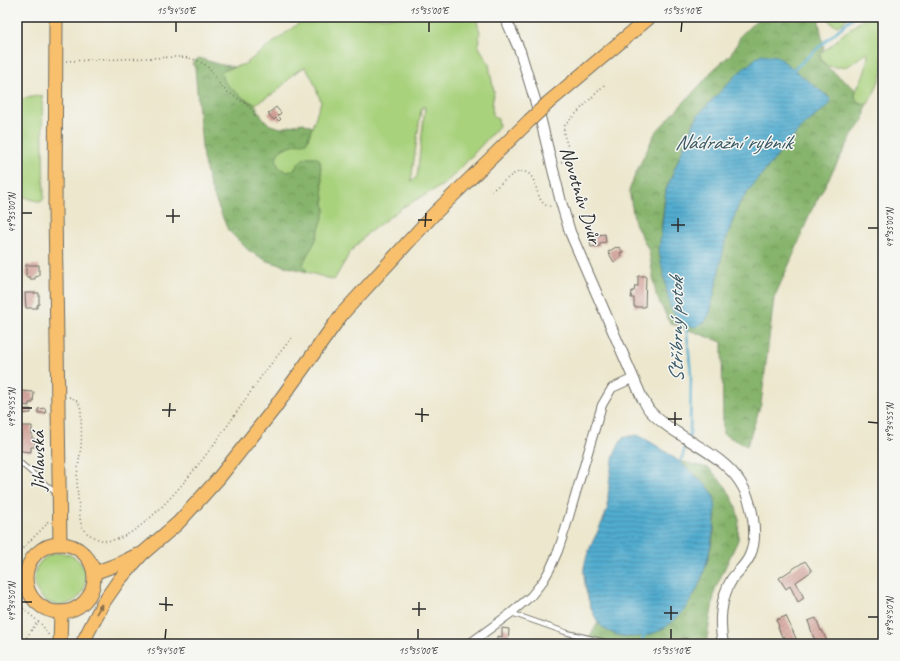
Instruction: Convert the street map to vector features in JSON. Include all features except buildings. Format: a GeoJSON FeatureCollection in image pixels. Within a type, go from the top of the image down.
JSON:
{"type":"FeatureCollection","features":[{"type":"Feature","properties":{"kind":"main road","name":"Jihlavská"},"geometry":{"type":"LineString","coordinates":[[56,17],[55,217],[60,544]]}},
{"type":"Feature","properties":{"kind":"main road"},"geometry":{"type":"LineString","coordinates":[[82,644],[93,620],[114,587],[134,563],[178,524],[218,479],[273,410],[342,314],[434,214],[529,121],[549,102],[650,17]]}},
{"type":"Feature","properties":{"kind":"main road"},"geometry":{"type":"LineString","coordinates":[[60,544],[72,546],[82,552],[90,561],[94,573],[94,586],[88,597],[79,606],[67,612],[49,610],[39,604],[31,595],[22,579],[27,573],[31,562],[38,553],[48,547],[60,544]]}},
{"type":"Feature","properties":{"kind":"main road"},"geometry":{"type":"LineString","coordinates":[[94,573],[121,563],[152,546]]}},
{"type":"Feature","properties":{"kind":"main road"},"geometry":{"type":"LineString","coordinates":[[55,641],[61,612]]}},
{"type":"Feature","properties":{"kind":"street","name":"Novotnův Dvůr"},"geometry":{"type":"LineString","coordinates":[[505,17],[520,51],[539,113],[570,232],[649,410],[660,420],[728,467],[746,491],[753,521],[753,546],[750,556],[732,580],[726,593],[721,616],[723,644]]}},
{"type":"Feature","properties":{"kind":"street"},"geometry":{"type":"LineString","coordinates":[[469,644],[531,596],[543,581],[558,551],[602,405],[607,394],[612,388],[634,378]]}},
{"type":"Feature","properties":{"kind":"lane"},"geometry":{"type":"LineString","coordinates":[[17,460],[59,495]]}},
{"type":"Feature","properties":{"kind":"lane"},"geometry":{"type":"LineString","coordinates":[[511,613],[568,633],[614,644]]}},
{"type":"Feature","properties":{"kind":"lane"},"geometry":{"type":"LineString","coordinates":[[669,644],[685,641],[693,644]]}},
{"type":"Feature","properties":{"kind":"path"},"geometry":{"type":"LineString","coordinates":[[56,61],[177,57],[191,59],[205,65],[226,90],[233,97],[251,107],[256,116]]}},
{"type":"Feature","properties":{"kind":"path"},"geometry":{"type":"LineString","coordinates":[[552,166],[564,161],[569,154],[563,134],[565,125],[606,83]]}},
{"type":"Feature","properties":{"kind":"path"},"geometry":{"type":"LineString","coordinates":[[491,192],[515,174],[524,173],[530,175],[534,180],[542,203],[550,206],[561,202]]}},
{"type":"Feature","properties":{"kind":"path"},"geometry":{"type":"LineString","coordinates":[[57,398],[73,398],[80,406],[81,444],[77,486],[81,525],[89,535],[99,540],[111,541],[132,531],[172,497],[229,425],[263,375],[293,336]]}},
{"type":"Feature","properties":{"kind":"path"},"geometry":{"type":"LineString","coordinates":[[17,554],[46,525],[50,514]]}},
{"type":"Feature","properties":{"kind":"path"},"geometry":{"type":"LineString","coordinates":[[17,603],[38,621],[55,641]]}},
{"type":"Feature","properties":{"kind":"path"},"geometry":{"type":"LineString","coordinates":[[22,644],[38,621]]}},
{"type":"Feature","properties":{"kind":"green space"},"geometry":{"type":"Polygon","coordinates":[[[307,17],[476,17],[480,33],[478,45],[489,64],[494,92],[492,106],[493,115],[498,119],[499,126],[457,172],[443,185],[403,207],[368,233],[351,251],[334,280],[307,272],[303,264],[315,242],[325,211],[320,160],[310,157],[305,158],[296,168],[290,172],[286,172],[278,167],[276,159],[277,154],[281,150],[291,145],[307,141],[321,102],[313,80],[305,67],[296,72],[276,92],[255,104],[234,92],[226,83],[221,73],[224,70],[245,64],[307,17]],[[425,107],[421,110],[411,181],[417,177],[425,107]]]}},
{"type":"Feature","properties":{"kind":"green space"},"geometry":{"type":"Polygon","coordinates":[[[760,17],[818,17],[824,48],[820,57],[821,60],[856,90],[855,98],[858,102],[866,104],[864,120],[854,132],[810,213],[774,298],[761,404],[747,446],[723,434],[722,342],[670,323],[656,295],[649,251],[635,223],[629,191],[655,133],[712,71],[730,55],[741,35],[760,17]],[[737,74],[698,115],[666,190],[661,228],[710,313],[725,242],[739,204],[757,180],[801,128],[830,104],[737,74]]]}},
{"type":"Feature","properties":{"kind":"green space"},"geometry":{"type":"Polygon","coordinates":[[[827,17],[848,17],[838,26],[832,24],[827,17]]]}},
{"type":"Feature","properties":{"kind":"green space"},"geometry":{"type":"Polygon","coordinates":[[[866,17],[883,17],[883,71],[868,104],[857,101],[855,97],[864,74],[868,55],[867,52],[853,63],[841,67],[827,66],[822,60],[820,54],[866,17]]]}},
{"type":"Feature","properties":{"kind":"green space"},"geometry":{"type":"Polygon","coordinates":[[[199,58],[234,67],[224,70],[221,73],[223,81],[245,100],[255,104],[261,116],[270,125],[281,128],[303,123],[312,127],[307,142],[286,147],[278,153],[277,157],[279,167],[288,172],[295,169],[306,157],[316,157],[320,160],[325,211],[315,242],[303,264],[307,272],[267,261],[248,250],[228,230],[211,189],[203,158],[195,68],[192,63],[199,58]]]}},
{"type":"Feature","properties":{"kind":"green space"},"geometry":{"type":"Polygon","coordinates":[[[42,95],[44,198],[41,202],[17,195],[17,100],[42,95]]]}},
{"type":"Feature","properties":{"kind":"green space"},"geometry":{"type":"Polygon","coordinates":[[[679,461],[709,468],[726,487],[735,504],[739,519],[738,540],[715,589],[706,644],[585,644],[598,623],[622,637],[631,637],[673,617],[680,613],[696,590],[709,556],[713,538],[715,505],[710,490],[679,461]]]}},
{"type":"Feature","properties":{"kind":"green space"},"geometry":{"type":"Polygon","coordinates":[[[55,553],[65,553],[79,560],[86,574],[86,584],[79,598],[65,605],[55,605],[45,601],[38,594],[34,584],[34,574],[38,564],[45,557],[55,553]]]}},
{"type":"Feature","properties":{"kind":"water","name":"Nádražní rybník"},"geometry":{"type":"Polygon","coordinates":[[[761,54],[777,56],[831,99],[830,104],[801,128],[757,180],[739,204],[725,242],[710,313],[705,322],[695,327],[686,325],[677,319],[670,307],[659,252],[666,190],[698,115],[737,74],[761,54]]]}},
{"type":"Feature","properties":{"kind":"water"},"geometry":{"type":"Polygon","coordinates":[[[638,435],[670,455],[708,487],[714,497],[716,512],[707,562],[697,590],[689,603],[681,614],[670,624],[657,632],[645,636],[631,637],[617,635],[605,629],[600,624],[589,601],[585,583],[584,568],[588,553],[607,509],[613,458],[624,437],[638,435]]]}},
{"type":"Feature","properties":{"kind":"waterway","name":"Stříbrný potok"},"geometry":{"type":"LineString","coordinates":[[792,71],[853,17]]}},
{"type":"Feature","properties":{"kind":"waterway","name":"Stříbrný potok"},"geometry":{"type":"LineString","coordinates":[[686,323],[691,374],[689,438]]}},
{"type":"Feature","properties":{"kind":"waterway","name":"Stříbrný potok"},"geometry":{"type":"LineString","coordinates":[[680,464],[687,442]]}},
{"type":"Feature","properties":{"kind":"waterway","name":"Stříbrný potok"},"geometry":{"type":"LineString","coordinates":[[641,644],[645,633]]}}]}
